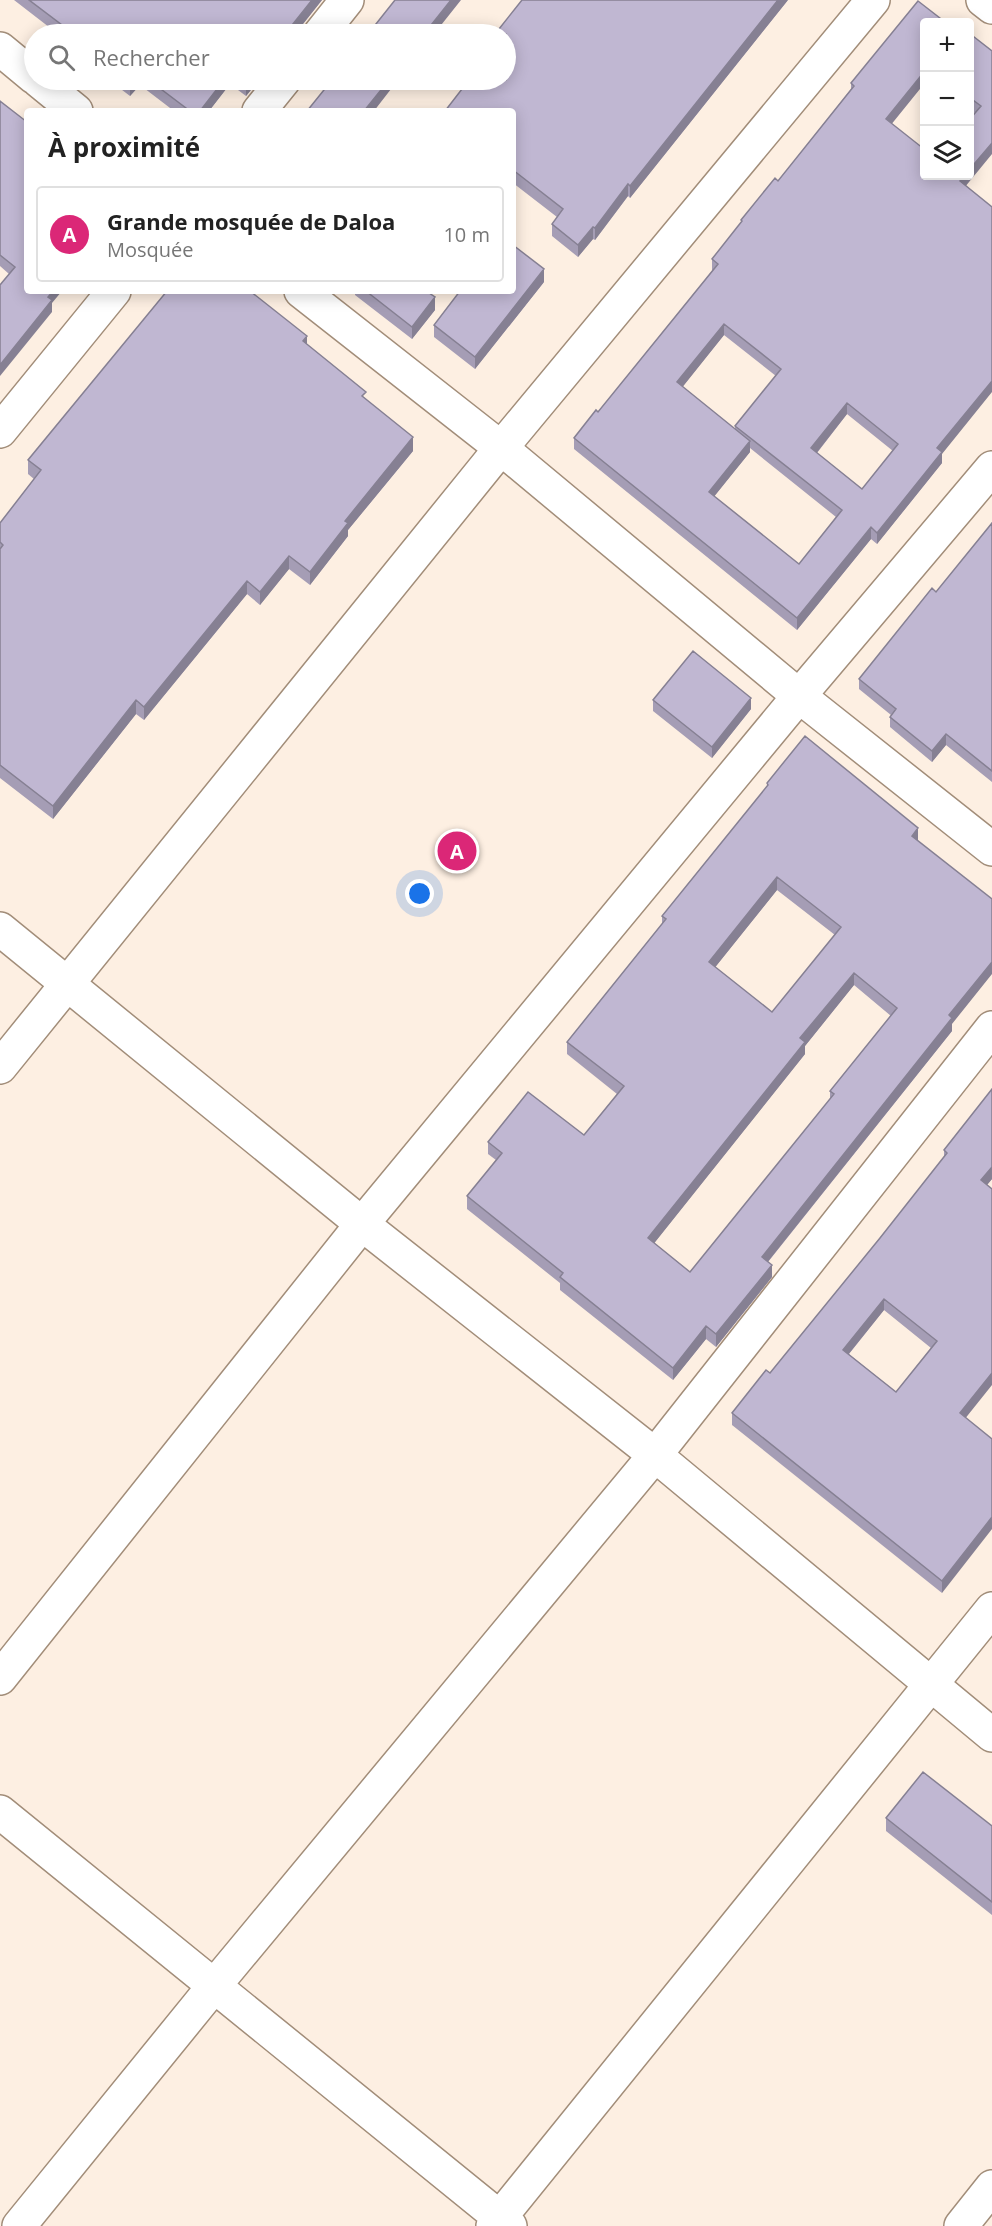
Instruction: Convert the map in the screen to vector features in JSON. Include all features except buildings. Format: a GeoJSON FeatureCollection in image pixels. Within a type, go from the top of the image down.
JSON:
{"type":"FeatureCollection","features":[{"type":"Feature","properties":{"kind":"street"},"geometry":{"type":"LineString","coordinates":[[328,24],[347,0]]}},
{"type":"Feature","properties":{"kind":"street"},"geometry":{"type":"LineString","coordinates":[[0,1067],[501,448],[873,0]]}},
{"type":"Feature","properties":{"kind":"street"},"geometry":{"type":"LineString","coordinates":[[983,0],[992,7]]}},
{"type":"Feature","properties":{"kind":"street"},"geometry":{"type":"LineString","coordinates":[[0,49],[24,68]]}},
{"type":"Feature","properties":{"kind":"street"},"geometry":{"type":"LineString","coordinates":[[51,90],[72,108]]}},
{"type":"Feature","properties":{"kind":"street"},"geometry":{"type":"LineString","coordinates":[[261,108],[276,90]]}},
{"type":"Feature","properties":{"kind":"street"},"geometry":{"type":"LineString","coordinates":[[0,430],[112,294]]}},
{"type":"Feature","properties":{"kind":"street"},"geometry":{"type":"LineString","coordinates":[[305,294],[501,448],[799,696],[992,849]]}},
{"type":"Feature","properties":{"kind":"street"},"geometry":{"type":"LineString","coordinates":[[0,1678],[362,1224],[799,696],[992,468]]}},
{"type":"Feature","properties":{"kind":"street"},"geometry":{"type":"LineString","coordinates":[[0,929],[362,1224],[656,1455],[992,1735]]}},
{"type":"Feature","properties":{"kind":"street"},"geometry":{"type":"LineString","coordinates":[[19,2226],[214,1986],[656,1455],[992,1028]]}},
{"type":"Feature","properties":{"kind":"street"},"geometry":{"type":"LineString","coordinates":[[0,1812],[501,2223],[992,1610]]}},
{"type":"Feature","properties":{"kind":"street"},"geometry":{"type":"LineString","coordinates":[[961,2226],[992,2187]]}},
{"type":"Feature","properties":{"kind":"place","name":"Grande mosquée de Daloa"},"geometry":{"type":"Point","coordinates":[457,851]}}]}
